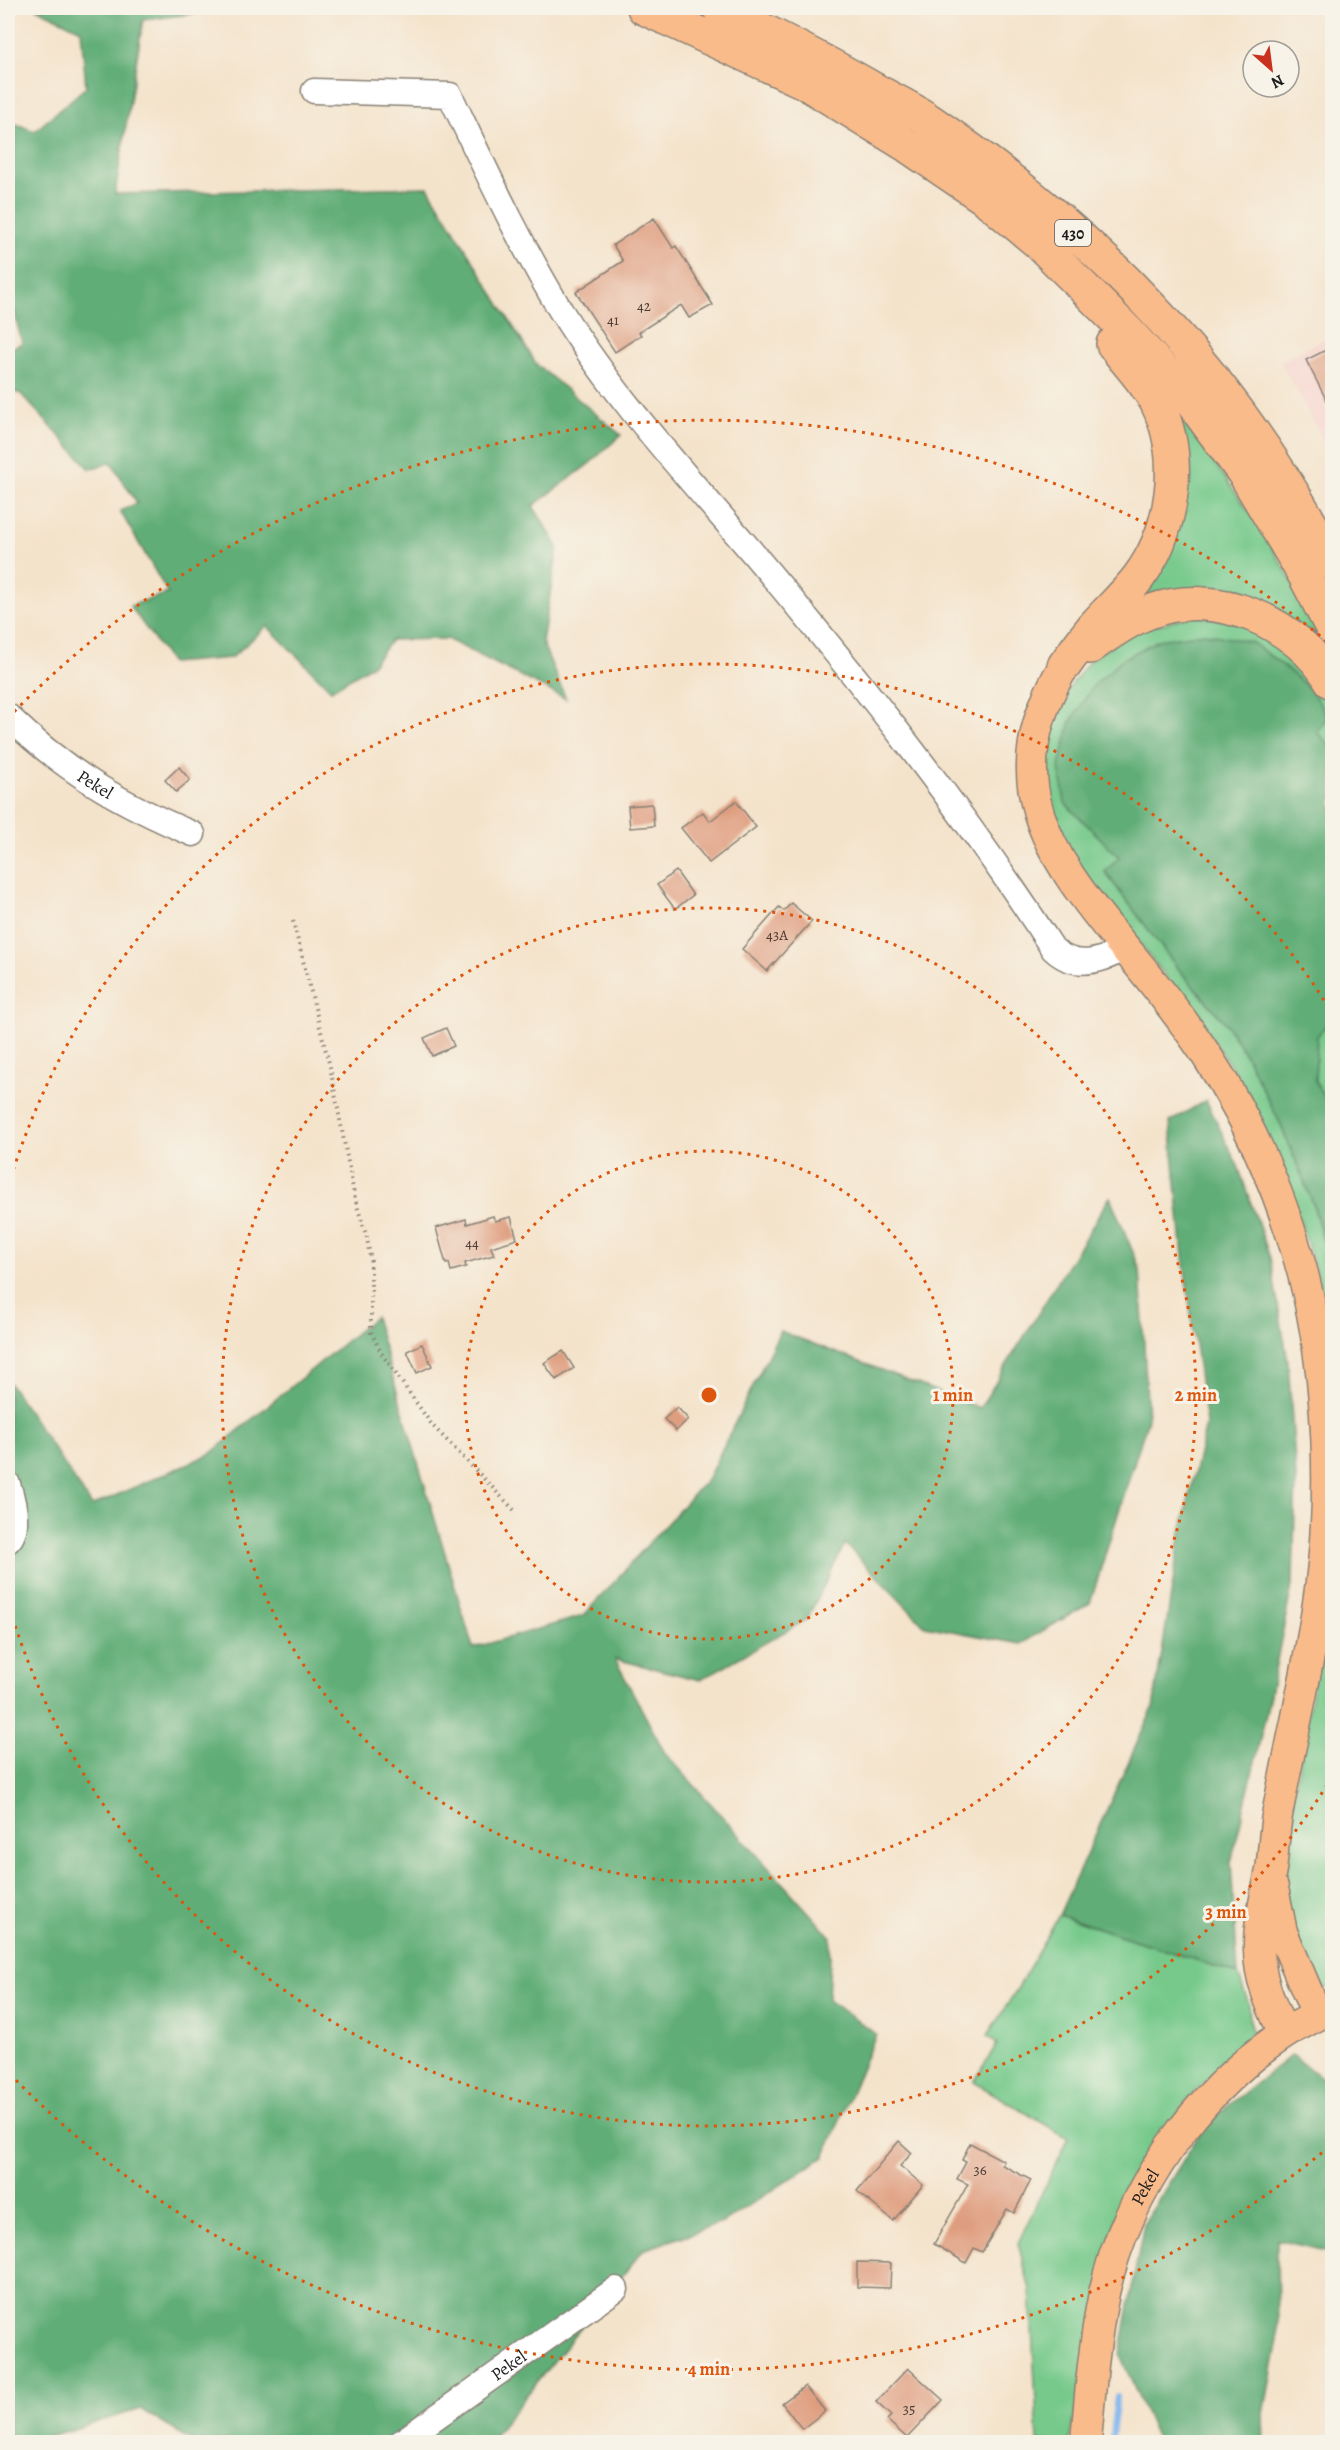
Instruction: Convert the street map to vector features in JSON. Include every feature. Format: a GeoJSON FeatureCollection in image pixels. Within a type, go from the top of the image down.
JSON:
{"type":"FeatureCollection","features":[{"type":"Feature","properties":{"kind":"highway","name":"430"},"geometry":{"type":"LineString","coordinates":[[644,8],[804,82],[908,146],[986,199],[1040,243],[1127,331],[1191,401],[1246,476],[1304,574],[1332,628]]}},
{"type":"Feature","properties":{"kind":"highway","name":"430"},"geometry":{"type":"LineString","coordinates":[[718,8],[815,56],[929,120],[1006,178],[1082,241],[1149,304],[1217,384],[1270,459],[1332,563]]}},
{"type":"Feature","properties":{"kind":"highway"},"geometry":{"type":"LineString","coordinates":[[1040,243],[1156,401],[1167,427],[1172,454],[1173,488],[1161,535],[1139,577],[1092,628],[1064,666]]}},
{"type":"Feature","properties":{"kind":"highway"},"geometry":{"type":"LineString","coordinates":[[1064,666],[1114,631],[1150,611],[1180,605],[1225,605],[1269,622],[1298,641],[1326,671],[1332,682]]}},
{"type":"Feature","properties":{"kind":"main road"},"geometry":{"type":"LineString","coordinates":[[1064,666],[1048,692],[1034,739],[1032,771],[1037,811],[1053,849],[1075,886],[1162,994],[1205,1054],[1236,1104],[1262,1154],[1296,1249],[1312,1311],[1326,1440],[1325,1525],[1319,1599],[1296,1728],[1278,1808],[1258,1951],[1265,1989],[1284,2034]]}},
{"type":"Feature","properties":{"kind":"main road"},"geometry":{"type":"LineString","coordinates":[[1270,1870],[1282,1932],[1325,2012]]}},
{"type":"Feature","properties":{"kind":"main road","name":"Pekel"},"geometry":{"type":"LineString","coordinates":[[1086,2442],[1092,2371],[1104,2293],[1122,2233],[1145,2187],[1185,2126],[1219,2088],[1284,2034],[1325,2012]]}},
{"type":"Feature","properties":{"kind":"street"},"geometry":{"type":"LineString","coordinates":[[314,92],[450,95],[501,200],[561,311],[639,421],[758,559],[884,713],[995,861],[1053,949],[1063,959],[1078,962],[1109,957],[1125,948]]}},
{"type":"Feature","properties":{"kind":"street","name":"Pekel"},"geometry":{"type":"LineString","coordinates":[[8,716],[45,750],[87,781],[139,811],[193,834]]}},
{"type":"Feature","properties":{"kind":"street"},"geometry":{"type":"LineString","coordinates":[[8,1484],[15,1518],[12,1537],[8,1541]]}},
{"type":"Feature","properties":{"kind":"street","name":"Pekel"},"geometry":{"type":"LineString","coordinates":[[401,2442],[616,2289]]}},
{"type":"Feature","properties":{"kind":"path"},"geometry":{"type":"LineString","coordinates":[[293,921],[330,1067],[355,1198],[367,1238],[371,1263],[371,1332],[382,1354],[432,1425],[518,1513]]}},
{"type":"Feature","properties":{"kind":"shaded area"},"geometry":{"type":"Polygon","coordinates":[[[1332,335],[1332,455],[1280,361],[1332,335]]]}},
{"type":"Feature","properties":{"kind":"green space"},"geometry":{"type":"Polygon","coordinates":[[[36,8],[238,8],[143,20],[115,194],[428,187],[536,364],[621,435],[589,464],[533,506],[558,547],[542,642],[566,699],[447,639],[391,640],[372,665],[331,690],[267,626],[231,658],[171,663],[130,606],[168,593],[120,511],[137,503],[111,462],[90,469],[20,393],[8,392],[8,350],[22,343],[8,286],[8,121],[35,131],[86,87],[81,30],[36,8]]]}},
{"type":"Feature","properties":{"kind":"green space"},"geometry":{"type":"Polygon","coordinates":[[[1172,403],[1261,528],[1303,600],[1331,657],[1307,636],[1130,599],[1154,567],[1172,403]]]}},
{"type":"Feature","properties":{"kind":"green space"},"geometry":{"type":"Polygon","coordinates":[[[1195,615],[1264,628],[1332,697],[1332,747],[1317,733],[1311,690],[1251,642],[1065,803],[1120,857],[1105,872],[1176,966],[1227,1025],[1246,1056],[1280,1123],[1313,1204],[1332,1272],[1332,1353],[1316,1272],[1283,1168],[1244,1086],[1195,1013],[1071,858],[1053,816],[1045,778],[1049,737],[1066,692],[1091,659],[1134,631],[1195,615]]]}},
{"type":"Feature","properties":{"kind":"green space"},"geometry":{"type":"Polygon","coordinates":[[[1204,633],[1251,642],[1311,690],[1328,717],[1317,732],[1332,747],[1332,945],[1329,949],[1332,1019],[1317,1036],[1315,1081],[1332,1112],[1332,1149],[1330,1151],[1332,1159],[1332,1272],[1313,1203],[1280,1123],[1246,1056],[1227,1025],[1176,966],[1105,872],[1119,857],[1065,803],[1059,767],[1071,721],[1093,686],[1121,660],[1158,640],[1204,633]]]}},
{"type":"Feature","properties":{"kind":"green space"},"geometry":{"type":"Polygon","coordinates":[[[1332,1019],[1332,1112],[1315,1081],[1317,1036],[1332,1019]]]}},
{"type":"Feature","properties":{"kind":"green space"},"geometry":{"type":"Polygon","coordinates":[[[1206,1100],[1238,1166],[1270,1258],[1288,1361],[1296,1477],[1293,1581],[1266,1714],[1231,1863],[1238,1974],[1059,1915],[1153,1708],[1181,1532],[1206,1424],[1183,1256],[1170,1122],[1206,1100]]]}},
{"type":"Feature","properties":{"kind":"green space"},"geometry":{"type":"Polygon","coordinates":[[[1110,1197],[1140,1269],[1148,1419],[1090,1603],[1021,1644],[925,1626],[845,1544],[807,1619],[700,1680],[615,1659],[665,1753],[831,1937],[828,2000],[876,2034],[824,2157],[722,2223],[643,2250],[489,2442],[193,2442],[141,2409],[30,2442],[8,2442],[8,1381],[92,1506],[210,1454],[375,1317],[473,1648],[583,1616],[708,1478],[780,1331],[980,1408],[1110,1197]]]}},
{"type":"Feature","properties":{"kind":"green space"},"geometry":{"type":"Polygon","coordinates":[[[1332,1576],[1332,1669],[1328,1710],[1332,1713],[1332,1988],[1320,1988],[1290,1928],[1283,1890],[1289,1823],[1332,1576]]]}},
{"type":"Feature","properties":{"kind":"green space"},"geometry":{"type":"Polygon","coordinates":[[[1059,1915],[1238,1974],[1249,2005],[1251,2035],[1239,2053],[1197,2089],[1148,2152],[1117,2214],[1069,2442],[1038,2442],[1030,2289],[1018,2243],[1068,2138],[974,2082],[997,2044],[987,2036],[1016,1991],[1059,1915]]]}},
{"type":"Feature","properties":{"kind":"green space"},"geometry":{"type":"Polygon","coordinates":[[[1332,2050],[1332,2248],[1330,2252],[1277,2240],[1278,2339],[1263,2419],[1264,2442],[1158,2442],[1120,2355],[1144,2223],[1207,2122],[1292,2055],[1324,2080],[1332,2050]]]}},
{"type":"Feature","properties":{"kind":"building"},"geometry":{"type":"Polygon","coordinates":[[[654,218],[673,248],[676,246],[713,305],[689,318],[681,305],[639,332],[641,335],[615,352],[576,292],[623,261],[613,245],[654,218]]]}},
{"type":"Feature","properties":{"kind":"building"},"geometry":{"type":"Polygon","coordinates":[[[1332,347],[1332,411],[1306,360],[1332,347]]]}},
{"type":"Feature","properties":{"kind":"building"},"geometry":{"type":"Polygon","coordinates":[[[179,767],[190,780],[176,792],[165,780],[179,767]]]}},
{"type":"Feature","properties":{"kind":"building"},"geometry":{"type":"Polygon","coordinates":[[[736,801],[756,827],[709,863],[681,828],[703,812],[710,821],[736,801]]]}},
{"type":"Feature","properties":{"kind":"building"},"geometry":{"type":"Polygon","coordinates":[[[652,804],[654,826],[630,828],[628,806],[652,804]]]}},
{"type":"Feature","properties":{"kind":"building"},"geometry":{"type":"Polygon","coordinates":[[[676,871],[693,895],[675,909],[657,885],[676,871]]]}},
{"type":"Feature","properties":{"kind":"building"},"geometry":{"type":"Polygon","coordinates":[[[791,903],[812,921],[767,971],[742,949],[779,907],[784,911],[791,903]]]}},
{"type":"Feature","properties":{"kind":"building"},"geometry":{"type":"Polygon","coordinates":[[[446,1028],[454,1046],[432,1056],[424,1038],[446,1028]]]}},
{"type":"Feature","properties":{"kind":"building"},"geometry":{"type":"Polygon","coordinates":[[[493,1216],[495,1221],[511,1217],[517,1239],[491,1247],[494,1255],[465,1263],[466,1267],[451,1271],[449,1263],[446,1264],[436,1228],[466,1219],[467,1224],[493,1216]]]}},
{"type":"Feature","properties":{"kind":"building"},"geometry":{"type":"Polygon","coordinates":[[[422,1344],[432,1366],[417,1373],[407,1351],[422,1344]]]}},
{"type":"Feature","properties":{"kind":"building"},"geometry":{"type":"Polygon","coordinates":[[[563,1351],[574,1368],[556,1380],[544,1363],[563,1351]]]}},
{"type":"Feature","properties":{"kind":"building"},"geometry":{"type":"Polygon","coordinates":[[[677,1407],[688,1419],[676,1431],[664,1419],[677,1407]]]}},
{"type":"Feature","properties":{"kind":"building"},"geometry":{"type":"Polygon","coordinates":[[[899,2141],[912,2153],[900,2166],[923,2185],[893,2221],[857,2191],[899,2141]]]}},
{"type":"Feature","properties":{"kind":"building"},"geometry":{"type":"Polygon","coordinates":[[[970,2143],[1004,2161],[1002,2165],[1031,2180],[1014,2213],[1007,2209],[982,2252],[974,2248],[966,2263],[934,2244],[968,2184],[957,2179],[966,2162],[962,2160],[970,2143]]]}},
{"type":"Feature","properties":{"kind":"building"},"geometry":{"type":"Polygon","coordinates":[[[857,2262],[891,2263],[890,2288],[857,2287],[857,2262]]]}},
{"type":"Feature","properties":{"kind":"building"},"geometry":{"type":"Polygon","coordinates":[[[908,2368],[943,2400],[907,2438],[887,2420],[891,2416],[876,2402],[908,2368]]]}},
{"type":"Feature","properties":{"kind":"building"},"geometry":{"type":"Polygon","coordinates":[[[805,2386],[825,2411],[802,2429],[782,2403],[805,2386]]]}},
{"type":"Feature","properties":{"kind":"waterway"},"geometry":{"type":"LineString","coordinates":[[1111,2442],[1117,2396]]}}]}
